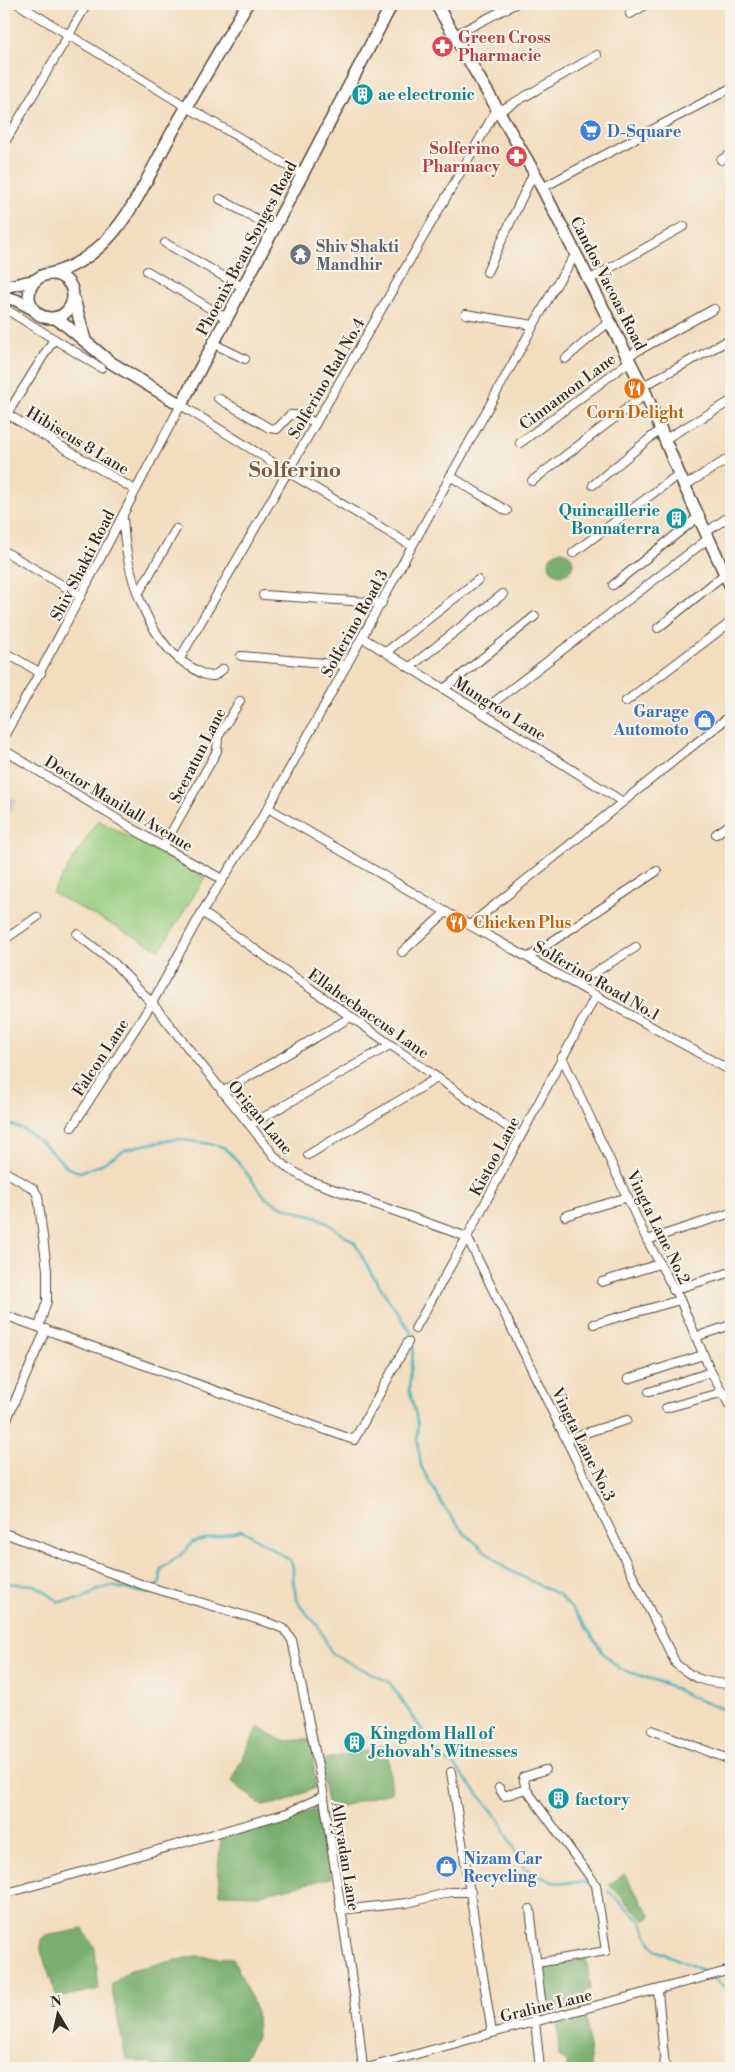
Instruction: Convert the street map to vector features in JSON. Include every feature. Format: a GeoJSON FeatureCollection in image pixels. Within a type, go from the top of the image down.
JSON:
{"type":"FeatureCollection","features":[{"type":"Feature","properties":{"kind":"main road"},"geometry":{"type":"LineString","coordinates":[[4,287],[36,280],[73,267],[90,256],[106,241],[128,214],[247,4]]}},
{"type":"Feature","properties":{"kind":"main road","name":"Phoenix Beau Songes Road"},"geometry":{"type":"LineString","coordinates":[[181,405],[392,4]]}},
{"type":"Feature","properties":{"kind":"main road","name":"Candos Vacoas Road"},"geometry":{"type":"LineString","coordinates":[[436,4],[534,172],[610,321],[644,390],[706,536],[728,572],[731,588]]}},
{"type":"Feature","properties":{"kind":"main road"},"geometry":{"type":"LineString","coordinates":[[50,274],[57,275],[72,287],[86,342]]}},
{"type":"Feature","properties":{"kind":"main road"},"geometry":{"type":"LineString","coordinates":[[33,310],[29,297],[36,280]]}},
{"type":"Feature","properties":{"kind":"main road"},"geometry":{"type":"LineString","coordinates":[[4,297],[16,300],[42,317],[54,318],[60,317],[69,310],[74,299]]}},
{"type":"Feature","properties":{"kind":"main road"},"geometry":{"type":"LineString","coordinates":[[54,318],[110,362],[181,405]]}},
{"type":"Feature","properties":{"kind":"street"},"geometry":{"type":"LineString","coordinates":[[18,4],[303,175]]}},
{"type":"Feature","properties":{"kind":"street"},"geometry":{"type":"LineString","coordinates":[[4,144],[87,4]]}},
{"type":"Feature","properties":{"kind":"street"},"geometry":{"type":"LineString","coordinates":[[454,36],[515,4]]}},
{"type":"Feature","properties":{"kind":"street"},"geometry":{"type":"LineString","coordinates":[[630,14],[647,4]]}},
{"type":"Feature","properties":{"kind":"street"},"geometry":{"type":"LineString","coordinates":[[498,110],[597,55]]}},
{"type":"Feature","properties":{"kind":"street"},"geometry":{"type":"LineString","coordinates":[[542,188],[731,88]]}},
{"type":"Feature","properties":{"kind":"street","name":"Solferino Rad No.4"},"geometry":{"type":"LineString","coordinates":[[179,660],[498,110]]}},
{"type":"Feature","properties":{"kind":"street"},"geometry":{"type":"LineString","coordinates":[[721,160],[731,154]]}},
{"type":"Feature","properties":{"kind":"street"},"geometry":{"type":"LineString","coordinates":[[487,272],[534,172]]}},
{"type":"Feature","properties":{"kind":"street"},"geometry":{"type":"LineString","coordinates":[[220,198],[275,229]]}},
{"type":"Feature","properties":{"kind":"street"},"geometry":{"type":"LineString","coordinates":[[589,280],[684,226]]}},
{"type":"Feature","properties":{"kind":"street"},"geometry":{"type":"LineString","coordinates":[[165,243],[244,288]]}},
{"type":"Feature","properties":{"kind":"street","name":"Solferino Road 3"},"geometry":{"type":"LineString","coordinates":[[152,1003],[202,912],[268,808],[363,638],[533,325],[576,254]]}},
{"type":"Feature","properties":{"kind":"street"},"geometry":{"type":"LineString","coordinates":[[147,271],[228,318]]}},
{"type":"Feature","properties":{"kind":"street"},"geometry":{"type":"LineString","coordinates":[[4,308],[101,368]]}},
{"type":"Feature","properties":{"kind":"street","name":"Cinnamon Lane"},"geometry":{"type":"LineString","coordinates":[[520,443],[629,359],[714,309]]}},
{"type":"Feature","properties":{"kind":"street"},"geometry":{"type":"LineString","coordinates":[[466,314],[533,325]]}},
{"type":"Feature","properties":{"kind":"street"},"geometry":{"type":"LineString","coordinates":[[564,359],[610,321]]}},
{"type":"Feature","properties":{"kind":"street"},"geometry":{"type":"LineString","coordinates":[[5,416],[54,339]]}},
{"type":"Feature","properties":{"kind":"street"},"geometry":{"type":"LineString","coordinates":[[532,481],[644,390],[731,339]]}},
{"type":"Feature","properties":{"kind":"street"},"geometry":{"type":"LineString","coordinates":[[214,344],[245,359]]}},
{"type":"Feature","properties":{"kind":"street"},"geometry":{"type":"LineString","coordinates":[[218,398],[269,428],[277,429],[290,415],[299,415],[316,423]]}},
{"type":"Feature","properties":{"kind":"street"},"geometry":{"type":"LineString","coordinates":[[593,485],[663,434],[731,401]]}},
{"type":"Feature","properties":{"kind":"street"},"geometry":{"type":"LineString","coordinates":[[181,405],[412,546]]}},
{"type":"Feature","properties":{"kind":"street","name":"Shiv Shakti Road"},"geometry":{"type":"LineString","coordinates":[[4,736],[40,673],[181,405]]}},
{"type":"Feature","properties":{"kind":"street","name":"Hibiscus 8 Lane"},"geometry":{"type":"LineString","coordinates":[[5,416],[135,490]]}},
{"type":"Feature","properties":{"kind":"street"},"geometry":{"type":"LineString","coordinates":[[684,486],[731,457]]}},
{"type":"Feature","properties":{"kind":"street"},"geometry":{"type":"LineString","coordinates":[[573,553],[679,474]]}},
{"type":"Feature","properties":{"kind":"street"},"geometry":{"type":"LineString","coordinates":[[450,476],[507,511]]}},
{"type":"Feature","properties":{"kind":"street"},"geometry":{"type":"LineString","coordinates":[[481,712],[731,515]]}},
{"type":"Feature","properties":{"kind":"street"},"geometry":{"type":"LineString","coordinates":[[122,516],[128,564],[138,594],[166,648],[179,660],[209,676],[217,674],[223,669]]}},
{"type":"Feature","properties":{"kind":"street"},"geometry":{"type":"LineString","coordinates":[[613,584],[698,517]]}},
{"type":"Feature","properties":{"kind":"street"},"geometry":{"type":"LineString","coordinates":[[138,594],[176,530]]}},
{"type":"Feature","properties":{"kind":"street"},"geometry":{"type":"LineString","coordinates":[[4,552],[81,596]]}},
{"type":"Feature","properties":{"kind":"street"},"geometry":{"type":"LineString","coordinates":[[658,628],[728,572]]}},
{"type":"Feature","properties":{"kind":"street"},"geometry":{"type":"LineString","coordinates":[[386,652],[478,580]]}},
{"type":"Feature","properties":{"kind":"street"},"geometry":{"type":"LineString","coordinates":[[410,667],[503,594]]}},
{"type":"Feature","properties":{"kind":"street"},"geometry":{"type":"LineString","coordinates":[[263,595],[382,603]]}},
{"type":"Feature","properties":{"kind":"street"},"geometry":{"type":"LineString","coordinates":[[444,689],[535,616]]}},
{"type":"Feature","properties":{"kind":"street"},"geometry":{"type":"LineString","coordinates":[[625,702],[731,622]]}},
{"type":"Feature","properties":{"kind":"street","name":"Mungroo Lane"},"geometry":{"type":"LineString","coordinates":[[363,638],[623,802]]}},
{"type":"Feature","properties":{"kind":"street"},"geometry":{"type":"LineString","coordinates":[[4,652],[40,673]]}},
{"type":"Feature","properties":{"kind":"street"},"geometry":{"type":"LineString","coordinates":[[241,656],[347,665]]}},
{"type":"Feature","properties":{"kind":"street","name":"Seeratun Lane"},"geometry":{"type":"LineString","coordinates":[[163,847],[217,751],[218,737],[240,700]]}},
{"type":"Feature","properties":{"kind":"street"},"geometry":{"type":"LineString","coordinates":[[471,924],[731,715]]}},
{"type":"Feature","properties":{"kind":"street","name":"Doctor Manilall Avenue"},"geometry":{"type":"LineString","coordinates":[[4,750],[163,847],[222,879]]}},
{"type":"Feature","properties":{"kind":"street","name":"Solferino Road No.1"},"geometry":{"type":"LineString","coordinates":[[268,808],[446,912],[471,924],[731,1071]]}},
{"type":"Feature","properties":{"kind":"street"},"geometry":{"type":"LineString","coordinates":[[716,834],[731,824]]}},
{"type":"Feature","properties":{"kind":"street"},"geometry":{"type":"LineString","coordinates":[[528,957],[657,871]]}},
{"type":"Feature","properties":{"kind":"street","name":"Ellaheebaccus Lane"},"geometry":{"type":"LineString","coordinates":[[202,912],[520,1136]]}},
{"type":"Feature","properties":{"kind":"street"},"geometry":{"type":"LineString","coordinates":[[402,952],[446,912]]}},
{"type":"Feature","properties":{"kind":"street"},"geometry":{"type":"LineString","coordinates":[[4,940],[37,917]]}},
{"type":"Feature","properties":{"kind":"street","name":"Origan Lane"},"geometry":{"type":"LineString","coordinates":[[77,934],[115,964],[152,1003],[276,1158],[288,1168],[308,1180],[467,1237]]}},
{"type":"Feature","properties":{"kind":"street"},"geometry":{"type":"LineString","coordinates":[[576,984],[636,947]]}},
{"type":"Feature","properties":{"kind":"street","name":"Kistoo Lane"},"geometry":{"type":"LineString","coordinates":[[415,1329],[467,1237],[596,995]]}},
{"type":"Feature","properties":{"kind":"street","name":"Falcon Lane"},"geometry":{"type":"LineString","coordinates":[[72,1127],[152,1003]]}},
{"type":"Feature","properties":{"kind":"street"},"geometry":{"type":"LineString","coordinates":[[222,1092],[351,1017]]}},
{"type":"Feature","properties":{"kind":"street"},"geometry":{"type":"LineString","coordinates":[[250,1125],[390,1045]]}},
{"type":"Feature","properties":{"kind":"street","name":"Vingta Lane No.2"},"geometry":{"type":"LineString","coordinates":[[562,1057],[647,1240],[680,1300],[703,1356],[731,1408]]}},
{"type":"Feature","properties":{"kind":"street"},"geometry":{"type":"LineString","coordinates":[[308,1155],[437,1078]]}},
{"type":"Feature","properties":{"kind":"street"},"geometry":{"type":"LineString","coordinates":[[4,1171],[34,1189],[38,1196],[47,1286],[43,1328],[4,1426]]}},
{"type":"Feature","properties":{"kind":"street"},"geometry":{"type":"LineString","coordinates":[[565,1216],[628,1197]]}},
{"type":"Feature","properties":{"kind":"street"},"geometry":{"type":"LineString","coordinates":[[647,1240],[731,1213]]}},
{"type":"Feature","properties":{"kind":"street","name":"Vingta Lane No.3"},"geometry":{"type":"LineString","coordinates":[[467,1237],[676,1664],[690,1676],[711,1683],[731,1684]]}},
{"type":"Feature","properties":{"kind":"street"},"geometry":{"type":"LineString","coordinates":[[602,1282],[659,1264]]}},
{"type":"Feature","properties":{"kind":"street"},"geometry":{"type":"LineString","coordinates":[[673,1290],[731,1272]]}},
{"type":"Feature","properties":{"kind":"street"},"geometry":{"type":"LineString","coordinates":[[594,1324],[680,1300]]}},
{"type":"Feature","properties":{"kind":"street"},"geometry":{"type":"LineString","coordinates":[[4,1315],[354,1440],[408,1342]]}},
{"type":"Feature","properties":{"kind":"street"},"geometry":{"type":"LineString","coordinates":[[695,1337],[731,1326]]}},
{"type":"Feature","properties":{"kind":"street"},"geometry":{"type":"LineString","coordinates":[[628,1379],[703,1356]]}},
{"type":"Feature","properties":{"kind":"street"},"geometry":{"type":"LineString","coordinates":[[649,1392],[711,1372]]}},
{"type":"Feature","properties":{"kind":"street"},"geometry":{"type":"LineString","coordinates":[[666,1408],[724,1392]]}},
{"type":"Feature","properties":{"kind":"street"},"geometry":{"type":"LineString","coordinates":[[566,1439],[627,1420]]}},
{"type":"Feature","properties":{"kind":"street","name":"Allyyadan Lane"},"geometry":{"type":"LineString","coordinates":[[4,1533],[143,1585],[284,1629],[292,1640],[323,1796],[363,2068]]}},
{"type":"Feature","properties":{"kind":"street"},"geometry":{"type":"LineString","coordinates":[[652,1730],[731,1760]]}},
{"type":"Feature","properties":{"kind":"street"},"geometry":{"type":"LineString","coordinates":[[537,1963],[606,1951],[596,1885],[526,1789],[523,1777],[545,1770]]}},
{"type":"Feature","properties":{"kind":"street"},"geometry":{"type":"LineString","coordinates":[[451,1772],[492,2033]]}},
{"type":"Feature","properties":{"kind":"street"},"geometry":{"type":"LineString","coordinates":[[499,1788],[504,1796],[526,1789]]}},
{"type":"Feature","properties":{"kind":"street"},"geometry":{"type":"LineString","coordinates":[[4,1894],[287,1813],[323,1796]]}},
{"type":"Feature","properties":{"kind":"street"},"geometry":{"type":"LineString","coordinates":[[340,1910],[408,1903],[451,1892],[471,1892]]}},
{"type":"Feature","properties":{"kind":"street"},"geometry":{"type":"LineString","coordinates":[[530,1909],[542,2008],[534,2012],[540,2068]]}},
{"type":"Feature","properties":{"kind":"street","name":"Graline Lane"},"geometry":{"type":"LineString","coordinates":[[367,2068],[731,1970]]}},
{"type":"Feature","properties":{"kind":"street"},"geometry":{"type":"LineString","coordinates":[[658,1991],[665,2068]]}},
{"type":"Feature","properties":{"kind":"shaded area"},"geometry":{"type":"Polygon","coordinates":[[[4,792],[17,801],[4,821],[4,792]]]}},
{"type":"Feature","properties":{"kind":"green space"},"geometry":{"type":"Polygon","coordinates":[[[561,551],[566,552],[572,558],[572,568],[566,574],[561,575],[556,574],[550,568],[549,563],[550,558],[556,552],[561,551]]]}},
{"type":"Feature","properties":{"kind":"green space"},"geometry":{"type":"Polygon","coordinates":[[[98,820],[205,878],[160,950],[52,893],[98,820]]]}},
{"type":"Feature","properties":{"kind":"green space"},"geometry":{"type":"Polygon","coordinates":[[[258,1727],[283,1741],[311,1739],[316,1787],[285,1802],[262,1806],[231,1781],[258,1727]]]}},
{"type":"Feature","properties":{"kind":"green space"},"geometry":{"type":"Polygon","coordinates":[[[387,1744],[392,1792],[328,1810],[320,1760],[360,1752],[387,1744]]]}},
{"type":"Feature","properties":{"kind":"green space"},"geometry":{"type":"Polygon","coordinates":[[[318,1809],[331,1878],[257,1895],[220,1894],[218,1868],[221,1839],[318,1809]]]}},
{"type":"Feature","properties":{"kind":"green space"},"geometry":{"type":"Polygon","coordinates":[[[624,1874],[651,1916],[644,1920],[609,1885],[624,1874]]]}},
{"type":"Feature","properties":{"kind":"green space"},"geometry":{"type":"Polygon","coordinates":[[[83,1929],[95,1949],[99,1989],[57,1998],[41,1951],[41,1939],[46,1936],[83,1929]]]}},
{"type":"Feature","properties":{"kind":"green space"},"geometry":{"type":"Polygon","coordinates":[[[196,1956],[233,1958],[256,2010],[257,2038],[237,2068],[155,2068],[151,2064],[126,2059],[111,1985],[130,1970],[196,1956]]]}},
{"type":"Feature","properties":{"kind":"green space"},"geometry":{"type":"Polygon","coordinates":[[[586,1958],[591,1989],[584,1991],[588,2006],[544,2016],[545,1966],[586,1958]]]}},
{"type":"Feature","properties":{"kind":"green space"},"geometry":{"type":"Polygon","coordinates":[[[586,2014],[591,2068],[567,2068],[567,2062],[559,2057],[557,2023],[586,2014]]]}},
{"type":"Feature","properties":{"kind":"waterway"},"geometry":{"type":"LineString","coordinates":[[4,1125],[12,1125],[30,1133],[68,1168],[80,1172],[100,1165],[125,1150],[177,1139],[223,1147],[233,1156],[266,1198],[281,1206],[323,1220],[355,1243],[371,1273],[410,1331],[414,1344],[409,1388],[418,1424],[417,1439],[421,1466],[442,1504],[463,1532],[505,1568],[559,1595],[580,1618],[604,1654],[620,1669],[666,1684],[693,1698],[731,1712]]}},
{"type":"Feature","properties":{"kind":"waterway"},"geometry":{"type":"LineString","coordinates":[[4,1583],[33,1585],[59,1602],[83,1599],[96,1591],[111,1586],[150,1594],[160,1583],[161,1569],[186,1551],[192,1542],[242,1530],[290,1560],[293,1567],[296,1597],[301,1607],[318,1626],[332,1654],[389,1682],[442,1759],[454,1765],[499,1819],[524,1868],[552,1882],[584,1882],[592,1885]]}},
{"type":"Feature","properties":{"kind":"waterway"},"geometry":{"type":"LineString","coordinates":[[608,1891],[641,1921],[656,1950],[700,1969],[707,1974]]}},
{"type":"Feature","properties":{"kind":"waterway"},"geometry":{"type":"LineString","coordinates":[[711,1977],[725,1987],[731,1986]]}},
{"type":"Feature","properties":{"kind":"place","name":"Green Cross Pharmacie"},"geometry":{"type":"Point","coordinates":[442,46]}},
{"type":"Feature","properties":{"kind":"place","name":"ae electronic"},"geometry":{"type":"Point","coordinates":[362,94]}},
{"type":"Feature","properties":{"kind":"place","name":"D-Square"},"geometry":{"type":"Point","coordinates":[591,131]}},
{"type":"Feature","properties":{"kind":"place","name":"Solferino Pharmacy"},"geometry":{"type":"Point","coordinates":[516,157]}},
{"type":"Feature","properties":{"kind":"place","name":"Shiv Shakti Mandhir"},"geometry":{"type":"Point","coordinates":[300,255]}},
{"type":"Feature","properties":{"kind":"place","name":"Corn Delight"},"geometry":{"type":"Point","coordinates":[635,388]}},
{"type":"Feature","properties":{"kind":"place","name":"Quincaillerie Bonnaterra"},"geometry":{"type":"Point","coordinates":[676,519]}},
{"type":"Feature","properties":{"kind":"place","name":"Garage Automoto"},"geometry":{"type":"Point","coordinates":[705,720]}},
{"type":"Feature","properties":{"kind":"place","name":"Chicken Plus"},"geometry":{"type":"Point","coordinates":[457,922]}},
{"type":"Feature","properties":{"kind":"place","name":"Kingdom Hall of Jehovah's Witnesses"},"geometry":{"type":"Point","coordinates":[354,1742]}},
{"type":"Feature","properties":{"kind":"place","name":"factory"},"geometry":{"type":"Point","coordinates":[559,1799]}},
{"type":"Feature","properties":{"kind":"place","name":"Nizam Car Recycling"},"geometry":{"type":"Point","coordinates":[447,1867]}},
{"type":"Feature","properties":{"kind":"district","name":"Solferino"},"geometry":{"type":"Point","coordinates":[295,470]}}]}
